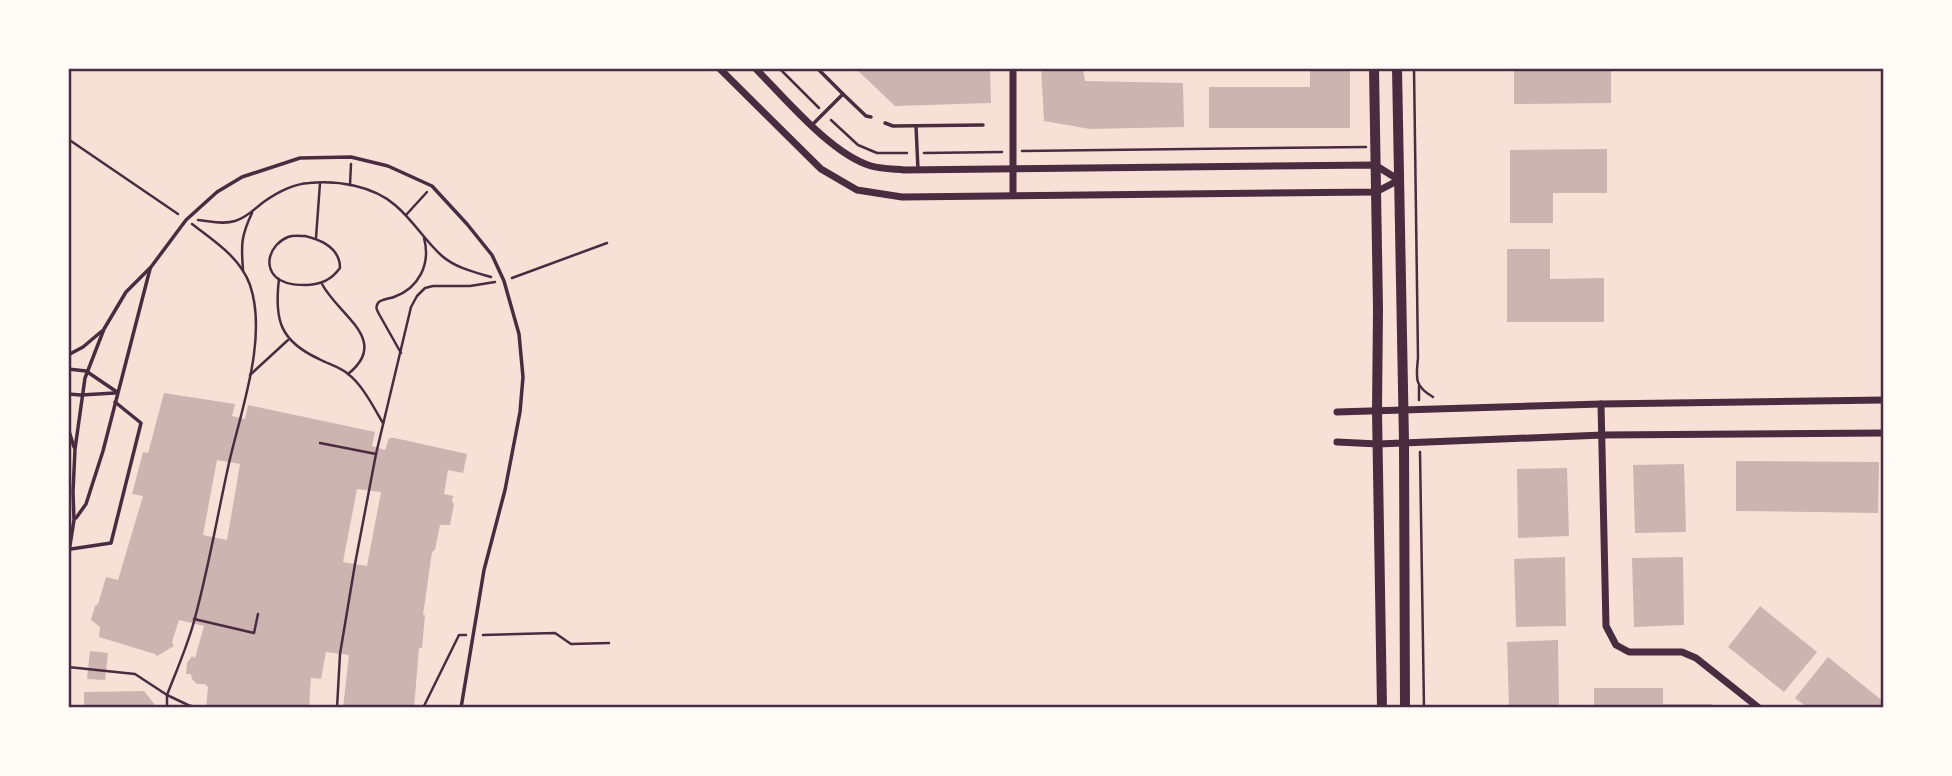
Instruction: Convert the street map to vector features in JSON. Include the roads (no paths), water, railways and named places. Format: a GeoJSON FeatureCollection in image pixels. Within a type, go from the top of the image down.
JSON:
{"type":"FeatureCollection","features":[{"type":"Feature","properties":{"kind":"street"},"geometry":{"type":"LineString","coordinates":[[719,68],[821,169],[857,190],[902,197],[1376,192],[1399,180]]}},
{"type":"Feature","properties":{"kind":"street"},"geometry":{"type":"LineString","coordinates":[[755,68],[826,139],[848,156],[872,166],[918,170],[1376,165],[1399,180]]}},
{"type":"Feature","properties":{"kind":"street"},"geometry":{"type":"LineString","coordinates":[[1013,68],[1013,195]]}},
{"type":"Feature","properties":{"kind":"street"},"geometry":{"type":"LineString","coordinates":[[1374,68],[1382,708]]}},
{"type":"Feature","properties":{"kind":"street"},"geometry":{"type":"LineString","coordinates":[[1397,68],[1404,442],[1405,708]]}},
{"type":"Feature","properties":{"kind":"street"},"geometry":{"type":"LineString","coordinates":[[1337,412],[1601,404],[1884,400]]}},
{"type":"Feature","properties":{"kind":"street"},"geometry":{"type":"LineString","coordinates":[[1601,404],[1606,626],[1616,645],[1629,652],[1682,652],[1696,658],[1759,708]]}},
{"type":"Feature","properties":{"kind":"street"},"geometry":{"type":"LineString","coordinates":[[1337,442],[1378,444],[1603,435],[1884,433]]}},
{"type":"Feature","properties":{"kind":"lane"},"geometry":{"type":"LineString","coordinates":[[817,68],[866,116],[872,117]]}},
{"type":"Feature","properties":{"kind":"lane"},"geometry":{"type":"LineString","coordinates":[[812,125],[843,94]]}},
{"type":"Feature","properties":{"kind":"lane"},"geometry":{"type":"LineString","coordinates":[[884,123],[893,126],[983,125]]}},
{"type":"Feature","properties":{"kind":"lane"},"geometry":{"type":"LineString","coordinates":[[916,126],[918,170]]}},
{"type":"Feature","properties":{"kind":"lane"},"geometry":{"type":"LineString","coordinates":[[68,558],[74,520],[75,449],[86,371],[104,329],[126,292],[151,267],[186,219],[217,192],[242,177],[300,158],[351,157],[388,166],[432,186],[492,255],[504,281],[519,334],[523,377],[520,412],[471,635],[461,708]]}},
{"type":"Feature","properties":{"kind":"lane"},"geometry":{"type":"LineString","coordinates":[[74,520],[86,504],[103,451],[151,267]]}},
{"type":"Feature","properties":{"kind":"lane"},"geometry":{"type":"LineString","coordinates":[[68,355],[83,347],[104,329]]}},
{"type":"Feature","properties":{"kind":"lane"},"geometry":{"type":"LineString","coordinates":[[68,369],[86,371],[117,392]]}},
{"type":"Feature","properties":{"kind":"lane"},"geometry":{"type":"LineString","coordinates":[[68,394],[117,392]]}},
{"type":"Feature","properties":{"kind":"lane"},"geometry":{"type":"LineString","coordinates":[[71,549],[111,543],[141,423],[115,401]]}},
{"type":"Feature","properties":{"kind":"lane"},"geometry":{"type":"LineString","coordinates":[[68,428],[75,449]]}}]}
